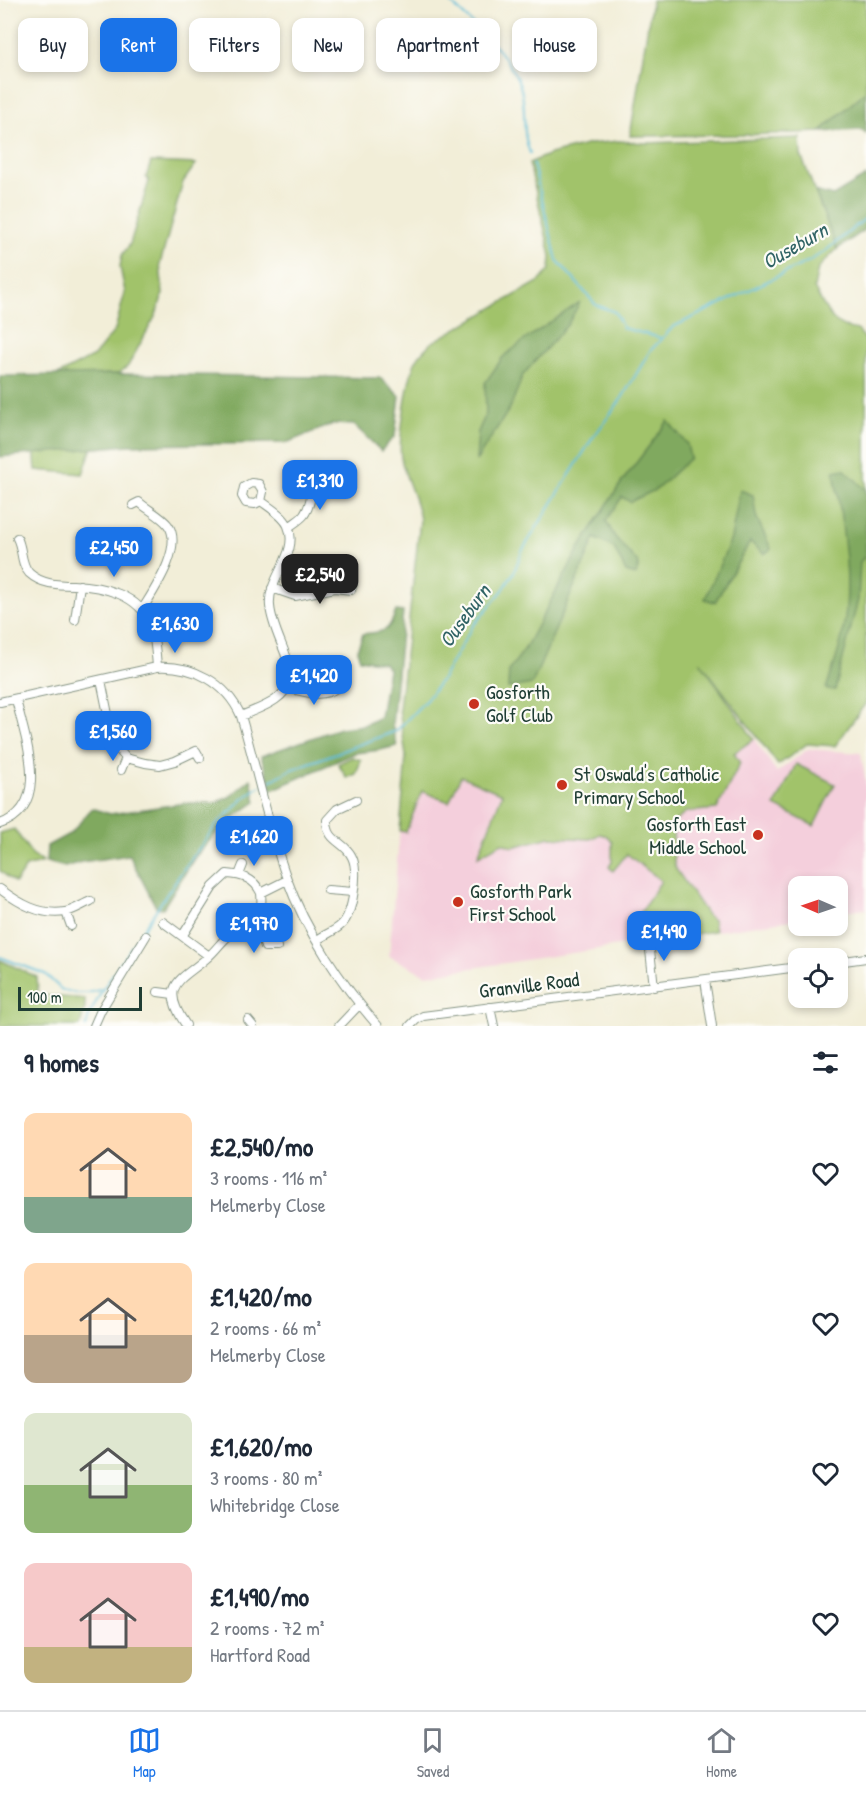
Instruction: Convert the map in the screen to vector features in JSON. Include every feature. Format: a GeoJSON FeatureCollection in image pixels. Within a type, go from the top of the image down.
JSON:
{"type":"FeatureCollection","features":[{"type":"Feature","properties":{"kind":"street"},"geometry":{"type":"LineString","coordinates":[[289,527],[305,515],[315,481],[323,473],[333,470]]}},
{"type":"Feature","properties":{"kind":"street"},"geometry":{"type":"LineString","coordinates":[[138,501],[164,520],[172,532],[174,542],[171,553],[142,610]]}},
{"type":"Feature","properties":{"kind":"street"},"geometry":{"type":"LineString","coordinates":[[241,716],[278,699],[289,688],[292,677],[270,606],[272,588],[289,547],[289,527],[285,520],[261,501]]}},
{"type":"Feature","properties":{"kind":"street"},"geometry":{"type":"LineString","coordinates":[[21,540],[22,560],[28,572],[41,581],[55,585],[94,586],[111,590],[142,610],[150,625],[157,667]]}},
{"type":"Feature","properties":{"kind":"street"},"geometry":{"type":"LineString","coordinates":[[75,620],[80,585]]}},
{"type":"Feature","properties":{"kind":"street"},"geometry":{"type":"LineString","coordinates":[[272,588],[295,596],[304,596],[327,589],[353,590]]}},
{"type":"Feature","properties":{"kind":"street"},"geometry":{"type":"LineString","coordinates":[[0,702],[157,667],[184,668],[206,676],[227,692],[241,716],[287,880],[317,940],[343,983],[378,1026]]}},
{"type":"Feature","properties":{"kind":"street"},"geometry":{"type":"LineString","coordinates":[[101,680],[113,739],[126,758],[160,765],[197,752]]}},
{"type":"Feature","properties":{"kind":"street"},"geometry":{"type":"LineString","coordinates":[[289,688],[313,694],[330,693],[335,689]]}},
{"type":"Feature","properties":{"kind":"street"},"geometry":{"type":"LineString","coordinates":[[0,824],[20,811],[31,792],[32,772],[15,699]]}},
{"type":"Feature","properties":{"kind":"street"},"geometry":{"type":"LineString","coordinates":[[121,770],[126,758]]}},
{"type":"Feature","properties":{"kind":"street"},"geometry":{"type":"LineString","coordinates":[[317,940],[340,926],[348,917],[353,892],[353,859],[346,849],[333,839],[327,830],[327,820],[337,809],[356,800]]}},
{"type":"Feature","properties":{"kind":"street"},"geometry":{"type":"LineString","coordinates":[[239,875],[243,865]]}},
{"type":"Feature","properties":{"kind":"street"},"geometry":{"type":"LineString","coordinates":[[183,935],[213,887],[227,874],[239,875],[252,880],[261,893],[261,909],[253,922],[231,934],[209,956],[177,981],[173,994],[178,1013],[186,1025]]}},
{"type":"Feature","properties":{"kind":"street"},"geometry":{"type":"LineString","coordinates":[[261,893],[287,880]]}},
{"type":"Feature","properties":{"kind":"street"},"geometry":{"type":"LineString","coordinates":[[0,889],[33,909],[45,912],[66,912],[91,901]]}},
{"type":"Feature","properties":{"kind":"street"},"geometry":{"type":"LineString","coordinates":[[328,891],[353,892]]}},
{"type":"Feature","properties":{"kind":"street"},"geometry":{"type":"LineString","coordinates":[[66,912],[71,926]]}},
{"type":"Feature","properties":{"kind":"street"},"geometry":{"type":"LineString","coordinates":[[163,922],[209,956]]}},
{"type":"Feature","properties":{"kind":"street"},"geometry":{"type":"LineString","coordinates":[[253,922],[262,935],[264,951],[277,947]]}},
{"type":"Feature","properties":{"kind":"street"},"geometry":{"type":"LineString","coordinates":[[94,1026],[101,1010],[146,936]]}},
{"type":"Feature","properties":{"kind":"street"},"geometry":{"type":"LineString","coordinates":[[649,941],[654,987]]}},
{"type":"Feature","properties":{"kind":"street"},"geometry":{"type":"LineString","coordinates":[[848,960],[866,958]]}},
{"type":"Feature","properties":{"kind":"street","name":"Granville Road"},"geometry":{"type":"LineString","coordinates":[[410,1026],[423,1016],[788,968]]}},
{"type":"Feature","properties":{"kind":"street"},"geometry":{"type":"LineString","coordinates":[[705,980],[712,1026]]}},
{"type":"Feature","properties":{"kind":"street"},"geometry":{"type":"LineString","coordinates":[[158,992],[173,994]]}},
{"type":"Feature","properties":{"kind":"street"},"geometry":{"type":"LineString","coordinates":[[339,1026],[359,1005]]}},
{"type":"Feature","properties":{"kind":"street"},"geometry":{"type":"LineString","coordinates":[[490,1007],[494,1026]]}},
{"type":"Feature","properties":{"kind":"shaded area"},"geometry":{"type":"Polygon","coordinates":[[[683,637],[777,772],[808,749],[861,753],[866,783],[866,909],[848,911],[848,876],[788,876],[788,921],[426,975],[389,956],[406,756],[683,637]]]}},
{"type":"Feature","properties":{"kind":"green space"},"geometry":{"type":"Polygon","coordinates":[[[652,0],[866,0],[866,91],[820,132],[630,136],[652,0]]]}},
{"type":"Feature","properties":{"kind":"green space"},"geometry":{"type":"Polygon","coordinates":[[[866,91],[866,134],[861,130],[820,132],[866,91]]]}},
{"type":"Feature","properties":{"kind":"green space","name":"Gosforth Golf Club"},"geometry":{"type":"Polygon","coordinates":[[[800,138],[801,155],[837,249],[818,268],[814,288],[835,321],[858,330],[866,340],[866,703],[835,746],[807,744],[778,765],[700,661],[754,739],[734,753],[740,763],[717,809],[686,812],[673,823],[676,869],[707,915],[713,920],[715,931],[657,940],[637,918],[661,881],[627,854],[613,871],[609,867],[612,862],[612,842],[607,836],[600,834],[590,839],[550,837],[513,847],[502,843],[478,856],[502,794],[461,776],[449,802],[422,791],[406,832],[400,831],[406,756],[399,709],[420,520],[400,449],[407,394],[416,361],[431,343],[540,281],[550,269],[551,256],[529,163],[550,154],[590,144],[619,141],[646,143],[800,138]]]}},
{"type":"Feature","properties":{"kind":"green space"},"geometry":{"type":"Polygon","coordinates":[[[151,162],[196,164],[183,182],[160,264],[163,294],[156,315],[128,366],[118,374],[104,374],[94,441],[83,474],[36,470],[32,425],[43,376],[58,375],[94,356],[115,330],[125,292],[120,267],[122,255],[130,244],[149,181],[146,177],[151,162]]]}},
{"type":"Feature","properties":{"kind":"green space"},"geometry":{"type":"Polygon","coordinates":[[[866,176],[866,229],[837,249],[815,191],[833,196],[866,176]]]}},
{"type":"Feature","properties":{"kind":"green space"},"geometry":{"type":"Polygon","coordinates":[[[580,302],[568,324],[523,375],[510,408],[476,461],[478,432],[486,414],[485,383],[503,357],[580,302]]]}},
{"type":"Feature","properties":{"kind":"green space"},"geometry":{"type":"Polygon","coordinates":[[[125,374],[380,378],[400,396],[395,436],[381,451],[354,425],[333,424],[286,443],[129,445],[0,457],[0,376],[125,374]]]}},
{"type":"Feature","properties":{"kind":"green space"},"geometry":{"type":"Polygon","coordinates":[[[668,421],[687,444],[690,458],[657,489],[630,502],[622,497],[606,521],[615,537],[639,564],[636,575],[626,572],[614,548],[595,538],[532,684],[508,688],[509,670],[524,650],[580,547],[621,483],[668,421]]]}},
{"type":"Feature","properties":{"kind":"green space"},"geometry":{"type":"Polygon","coordinates":[[[844,469],[866,490],[866,555],[860,562],[858,600],[835,690],[826,689],[842,638],[846,611],[847,571],[834,471],[844,469]]]}},
{"type":"Feature","properties":{"kind":"green space"},"geometry":{"type":"Polygon","coordinates":[[[740,490],[753,495],[756,516],[771,549],[764,554],[750,542],[715,602],[705,599],[731,539],[740,490]]]}},
{"type":"Feature","properties":{"kind":"green space"},"geometry":{"type":"Polygon","coordinates":[[[396,611],[403,612],[392,725],[397,746],[355,753],[272,790],[261,756],[340,728],[364,725],[380,717],[388,669],[384,663],[360,659],[357,650],[363,634],[388,628],[396,611]]]}},
{"type":"Feature","properties":{"kind":"green space"},"geometry":{"type":"Polygon","coordinates":[[[352,757],[361,760],[356,774],[347,778],[338,764],[352,757]]]}},
{"type":"Feature","properties":{"kind":"green space"},"geometry":{"type":"Polygon","coordinates":[[[796,764],[835,784],[814,826],[775,806],[796,764]]]}},
{"type":"Feature","properties":{"kind":"green space"},"geometry":{"type":"Polygon","coordinates":[[[251,779],[256,802],[225,823],[195,857],[163,908],[156,907],[129,855],[65,867],[46,862],[47,846],[71,833],[92,808],[110,814],[185,803],[215,803],[229,797],[251,779]]]}},
{"type":"Feature","properties":{"kind":"green space"},"geometry":{"type":"Polygon","coordinates":[[[14,829],[33,856],[44,862],[26,867],[15,883],[0,871],[0,833],[14,829]]]}},
{"type":"Feature","properties":{"kind":"green space"},"geometry":{"type":"Polygon","coordinates":[[[0,960],[37,977],[38,995],[85,999],[80,1026],[0,1026],[0,960]]]}},
{"type":"Feature","properties":{"kind":"waterway"},"geometry":{"type":"LineString","coordinates":[[448,0],[500,52],[516,76],[523,97],[526,138],[530,153]]}},
{"type":"Feature","properties":{"kind":"waterway"},"geometry":{"type":"LineString","coordinates":[[533,164],[557,260],[596,305],[615,312],[623,328],[661,338]]}},
{"type":"Feature","properties":{"kind":"waterway","name":"Ouseburn"},"geometry":{"type":"LineString","coordinates":[[86,1026],[103,989],[183,870],[215,827],[243,799],[290,770],[396,731],[427,699],[442,679],[472,627],[503,590],[514,572],[522,551],[650,351],[673,327],[809,261],[824,252],[866,218]]}},
{"type":"Feature","properties":{"kind":"waterway"},"geometry":{"type":"LineString","coordinates":[[0,957],[45,974],[62,990],[88,993],[103,989]]}},
{"type":"Feature","properties":{"kind":"place","name":"Gosforth Golf Club"},"geometry":{"type":"Point","coordinates":[474,704]}},
{"type":"Feature","properties":{"kind":"place","name":"St Oswald's Catholic Primary School"},"geometry":{"type":"Point","coordinates":[562,785]}},
{"type":"Feature","properties":{"kind":"place","name":"Gosforth East Middle School"},"geometry":{"type":"Point","coordinates":[758,835]}},
{"type":"Feature","properties":{"kind":"place","name":"Gosforth Park First School"},"geometry":{"type":"Point","coordinates":[458,902]}}]}
